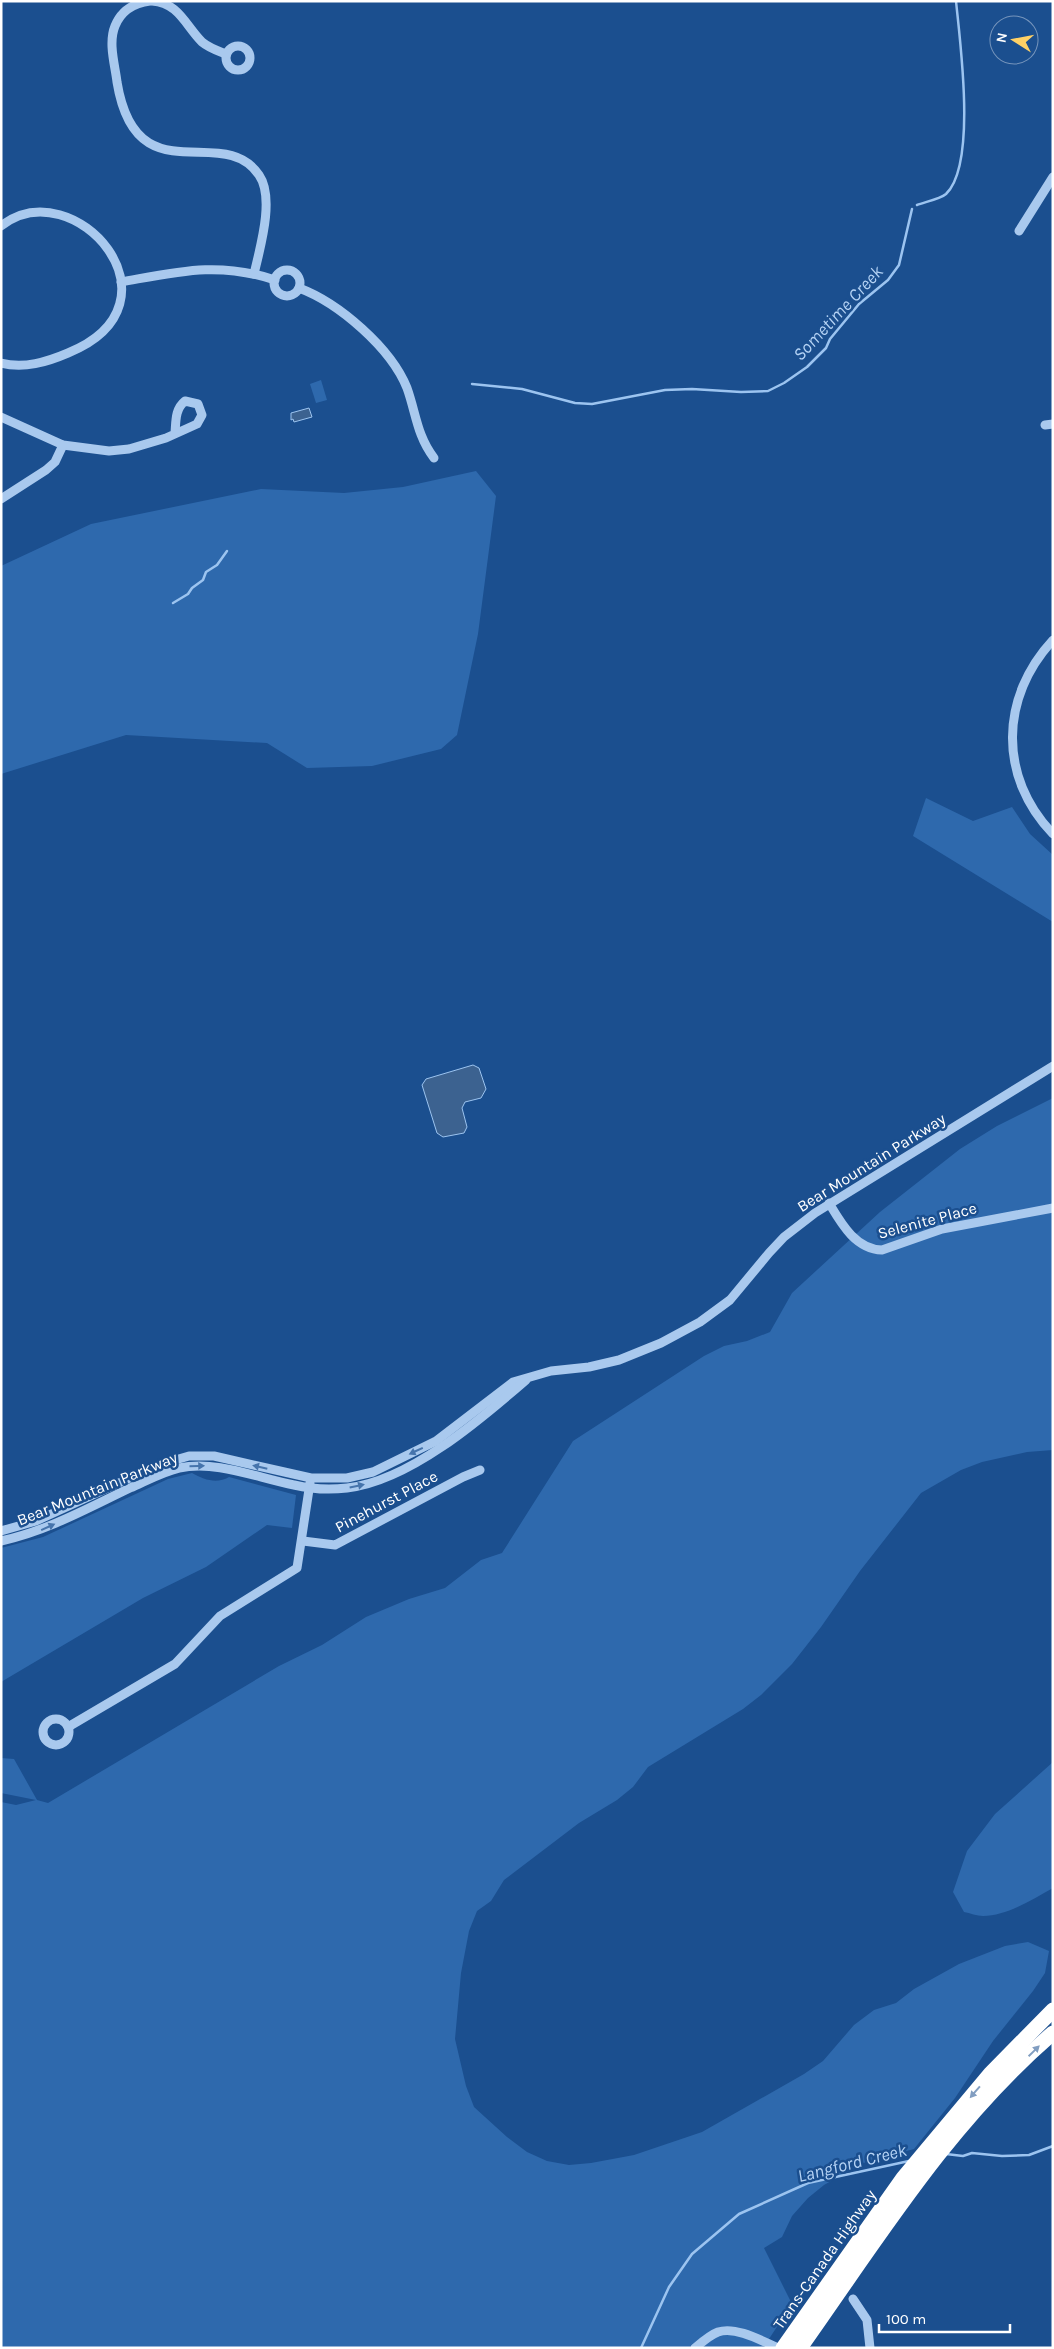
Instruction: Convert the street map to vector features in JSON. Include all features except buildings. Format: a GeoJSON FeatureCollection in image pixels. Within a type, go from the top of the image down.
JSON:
{"type":"FeatureCollection","features":[{"type":"Feature","properties":{"kind":"highway","name":"Trans-Canada Highway"},"geometry":{"type":"LineString","coordinates":[[784,2348],[908,2171],[990,2074],[1053,2010]]}},
{"type":"Feature","properties":{"kind":"highway","name":"Trans-Canada Highway"},"geometry":{"type":"LineString","coordinates":[[800,2348],[930,2164],[968,2118],[1053,2034]]}},
{"type":"Feature","properties":{"kind":"highway"},"geometry":{"type":"LineString","coordinates":[[784,2348],[794,2343],[892,2207],[930,2164]]}},
{"type":"Feature","properties":{"kind":"street"},"geometry":{"type":"LineString","coordinates":[[226,54],[212,49],[202,42],[175,9],[165,4],[151,1],[138,4],[124,12],[118,20],[113,33],[113,54],[119,91],[127,115],[141,137],[157,147],[174,152],[236,157],[256,171],[265,187],[267,205],[254,274]]}},
{"type":"Feature","properties":{"kind":"street"},"geometry":{"type":"LineString","coordinates":[[1019,231],[1053,177]]}},
{"type":"Feature","properties":{"kind":"street"},"geometry":{"type":"LineString","coordinates":[[1,226],[25,215],[44,213],[64,216],[84,225],[101,239],[112,254],[121,282],[121,296],[110,325],[92,342],[54,359],[30,365],[10,366],[1,363]]}},
{"type":"Feature","properties":{"kind":"street"},"geometry":{"type":"LineString","coordinates":[[121,282],[168,272],[199,268],[254,274],[275,280]]}},
{"type":"Feature","properties":{"kind":"street"},"geometry":{"type":"LineString","coordinates":[[284,270],[291,271],[297,274],[300,288],[290,296],[283,296],[275,287],[275,280],[278,274],[284,270]]}},
{"type":"Feature","properties":{"kind":"street"},"geometry":{"type":"LineString","coordinates":[[300,288],[338,309],[368,335],[385,353],[406,385],[421,437],[434,458]]}},
{"type":"Feature","properties":{"kind":"street"},"geometry":{"type":"LineString","coordinates":[[1,417],[63,445],[89,450],[129,449],[148,445],[175,433]]}},
{"type":"Feature","properties":{"kind":"street"},"geometry":{"type":"LineString","coordinates":[[1,500],[46,470],[55,462],[63,445]]}},
{"type":"Feature","properties":{"kind":"street"},"geometry":{"type":"LineString","coordinates":[[1053,640],[1032,666],[1023,683],[1014,715],[1012,733],[1014,760],[1020,785],[1035,813],[1053,834]]}},
{"type":"Feature","properties":{"kind":"street","name":"Bear Mountain Parkway"},"geometry":{"type":"LineString","coordinates":[[1,1531],[36,1520],[158,1465],[189,1456],[214,1456],[336,1489],[363,1485],[406,1467],[463,1432],[528,1377],[551,1371],[589,1367],[619,1360],[661,1343],[700,1322],[730,1300],[784,1237],[829,1204],[1053,1066]]}},
{"type":"Feature","properties":{"kind":"street","name":"Selenite Place"},"geometry":{"type":"LineString","coordinates":[[829,1204],[844,1227],[859,1242],[873,1250],[882,1250],[953,1226],[1053,1208]]}},
{"type":"Feature","properties":{"kind":"street","name":"Bear Mountain Parkway"},"geometry":{"type":"LineString","coordinates":[[1,1541],[40,1530],[162,1474],[191,1466],[218,1468],[311,1483]]}},
{"type":"Feature","properties":{"kind":"street","name":"Pinehurst Place"},"geometry":{"type":"LineString","coordinates":[[303,1541],[335,1545],[463,1477],[480,1470]]}},
{"type":"Feature","properties":{"kind":"street"},"geometry":{"type":"LineString","coordinates":[[68,1727],[175,1664],[220,1616],[292,1573],[300,1562],[311,1483]]}},
{"type":"Feature","properties":{"kind":"street"},"geometry":{"type":"LineString","coordinates":[[853,2299],[867,2320],[870,2348]]}},
{"type":"Feature","properties":{"kind":"street"},"geometry":{"type":"LineString","coordinates":[[695,2348],[718,2332],[728,2332],[740,2333],[778,2348]]}},
{"type":"Feature","properties":{"kind":"shaded area"},"geometry":{"type":"Polygon","coordinates":[[[321,380],[327,400],[316,403],[310,384],[321,380]]]}},
{"type":"Feature","properties":{"kind":"shaded area"},"geometry":{"type":"Polygon","coordinates":[[[309,408],[312,417],[294,422],[293,419],[291,420],[291,413],[309,408]]]}},
{"type":"Feature","properties":{"kind":"shaded area"},"geometry":{"type":"Polygon","coordinates":[[[476,471],[496,496],[478,634],[457,735],[441,749],[372,766],[307,768],[267,743],[126,735],[1,774],[1,566],[91,524],[261,489],[344,493],[403,487],[476,471]]]}},
{"type":"Feature","properties":{"kind":"shaded area"},"geometry":{"type":"Polygon","coordinates":[[[926,798],[973,821],[1012,807],[1030,834],[1053,855],[1053,922],[913,836],[926,798]]]}},
{"type":"Feature","properties":{"kind":"shaded area"},"geometry":{"type":"Polygon","coordinates":[[[473,1065],[479,1068],[486,1089],[481,1098],[465,1102],[462,1108],[467,1127],[464,1133],[443,1137],[437,1133],[422,1085],[426,1079],[473,1065]]]}},
{"type":"Feature","properties":{"kind":"shaded area"},"geometry":{"type":"Polygon","coordinates":[[[1053,1098],[1053,1450],[1027,1452],[982,1462],[961,1470],[921,1493],[860,1571],[821,1627],[792,1664],[761,1695],[743,1709],[648,1767],[633,1787],[617,1800],[579,1823],[504,1880],[491,1901],[477,1911],[469,1931],[461,1973],[455,2039],[466,2086],[474,2107],[507,2137],[527,2152],[547,2161],[569,2165],[634,2155],[702,2132],[804,2074],[823,2061],[854,2025],[874,2010],[896,2003],[914,1989],[959,1964],[1005,1946],[1028,1942],[1049,1951],[1045,1973],[1033,1991],[993,2041],[955,2098],[914,2149],[863,2163],[824,2185],[808,2198],[792,2216],[782,2237],[764,2248],[792,2304],[763,2348],[1,2348],[1,1802],[16,1805],[36,1800],[1,1793],[1,1758],[14,1759],[37,1800],[48,1803],[279,1666],[322,1645],[366,1617],[409,1599],[445,1588],[481,1560],[502,1553],[573,1441],[704,1356],[724,1346],[747,1341],[770,1332],[792,1293],[880,1212],[960,1149],[997,1126],[1053,1098]]]}},
{"type":"Feature","properties":{"kind":"shaded area"},"geometry":{"type":"Polygon","coordinates":[[[192,1473],[210,1480],[220,1480],[229,1477],[296,1495],[292,1528],[267,1525],[206,1567],[143,1598],[1,1682],[1,1548],[43,1537],[168,1479],[192,1473]]]}},
{"type":"Feature","properties":{"kind":"shaded area"},"geometry":{"type":"Polygon","coordinates":[[[1053,1762],[1053,1888],[1001,1913],[978,1916],[964,1912],[953,1892],[967,1851],[995,1814],[1053,1762]]]}},
{"type":"Feature","properties":{"kind":"waterway","name":"Sometime Creek"},"geometry":{"type":"LineString","coordinates":[[917,205],[946,194],[955,179],[961,157],[964,131],[964,102],[956,1]]}},
{"type":"Feature","properties":{"kind":"waterway","name":"Sometime Creek"},"geometry":{"type":"LineString","coordinates":[[472,384],[522,389],[575,403],[592,404],[665,390],[768,391],[784,383],[807,367],[826,348],[830,339],[859,304],[888,280],[899,265],[912,209]]}},
{"type":"Feature","properties":{"kind":"waterway"},"geometry":{"type":"LineString","coordinates":[[173,603],[188,594],[192,588],[203,580],[206,572],[217,565],[227,551]]}},
{"type":"Feature","properties":{"kind":"waterway","name":"Langford Creek"},"geometry":{"type":"LineString","coordinates":[[946,2154],[963,2156],[972,2153],[1002,2156],[1029,2155],[1053,2146]]}},
{"type":"Feature","properties":{"kind":"waterway","name":"Langford Creek"},"geometry":{"type":"LineString","coordinates":[[641,2348],[669,2287],[692,2254],[739,2214],[808,2183],[909,2161]]}}]}
